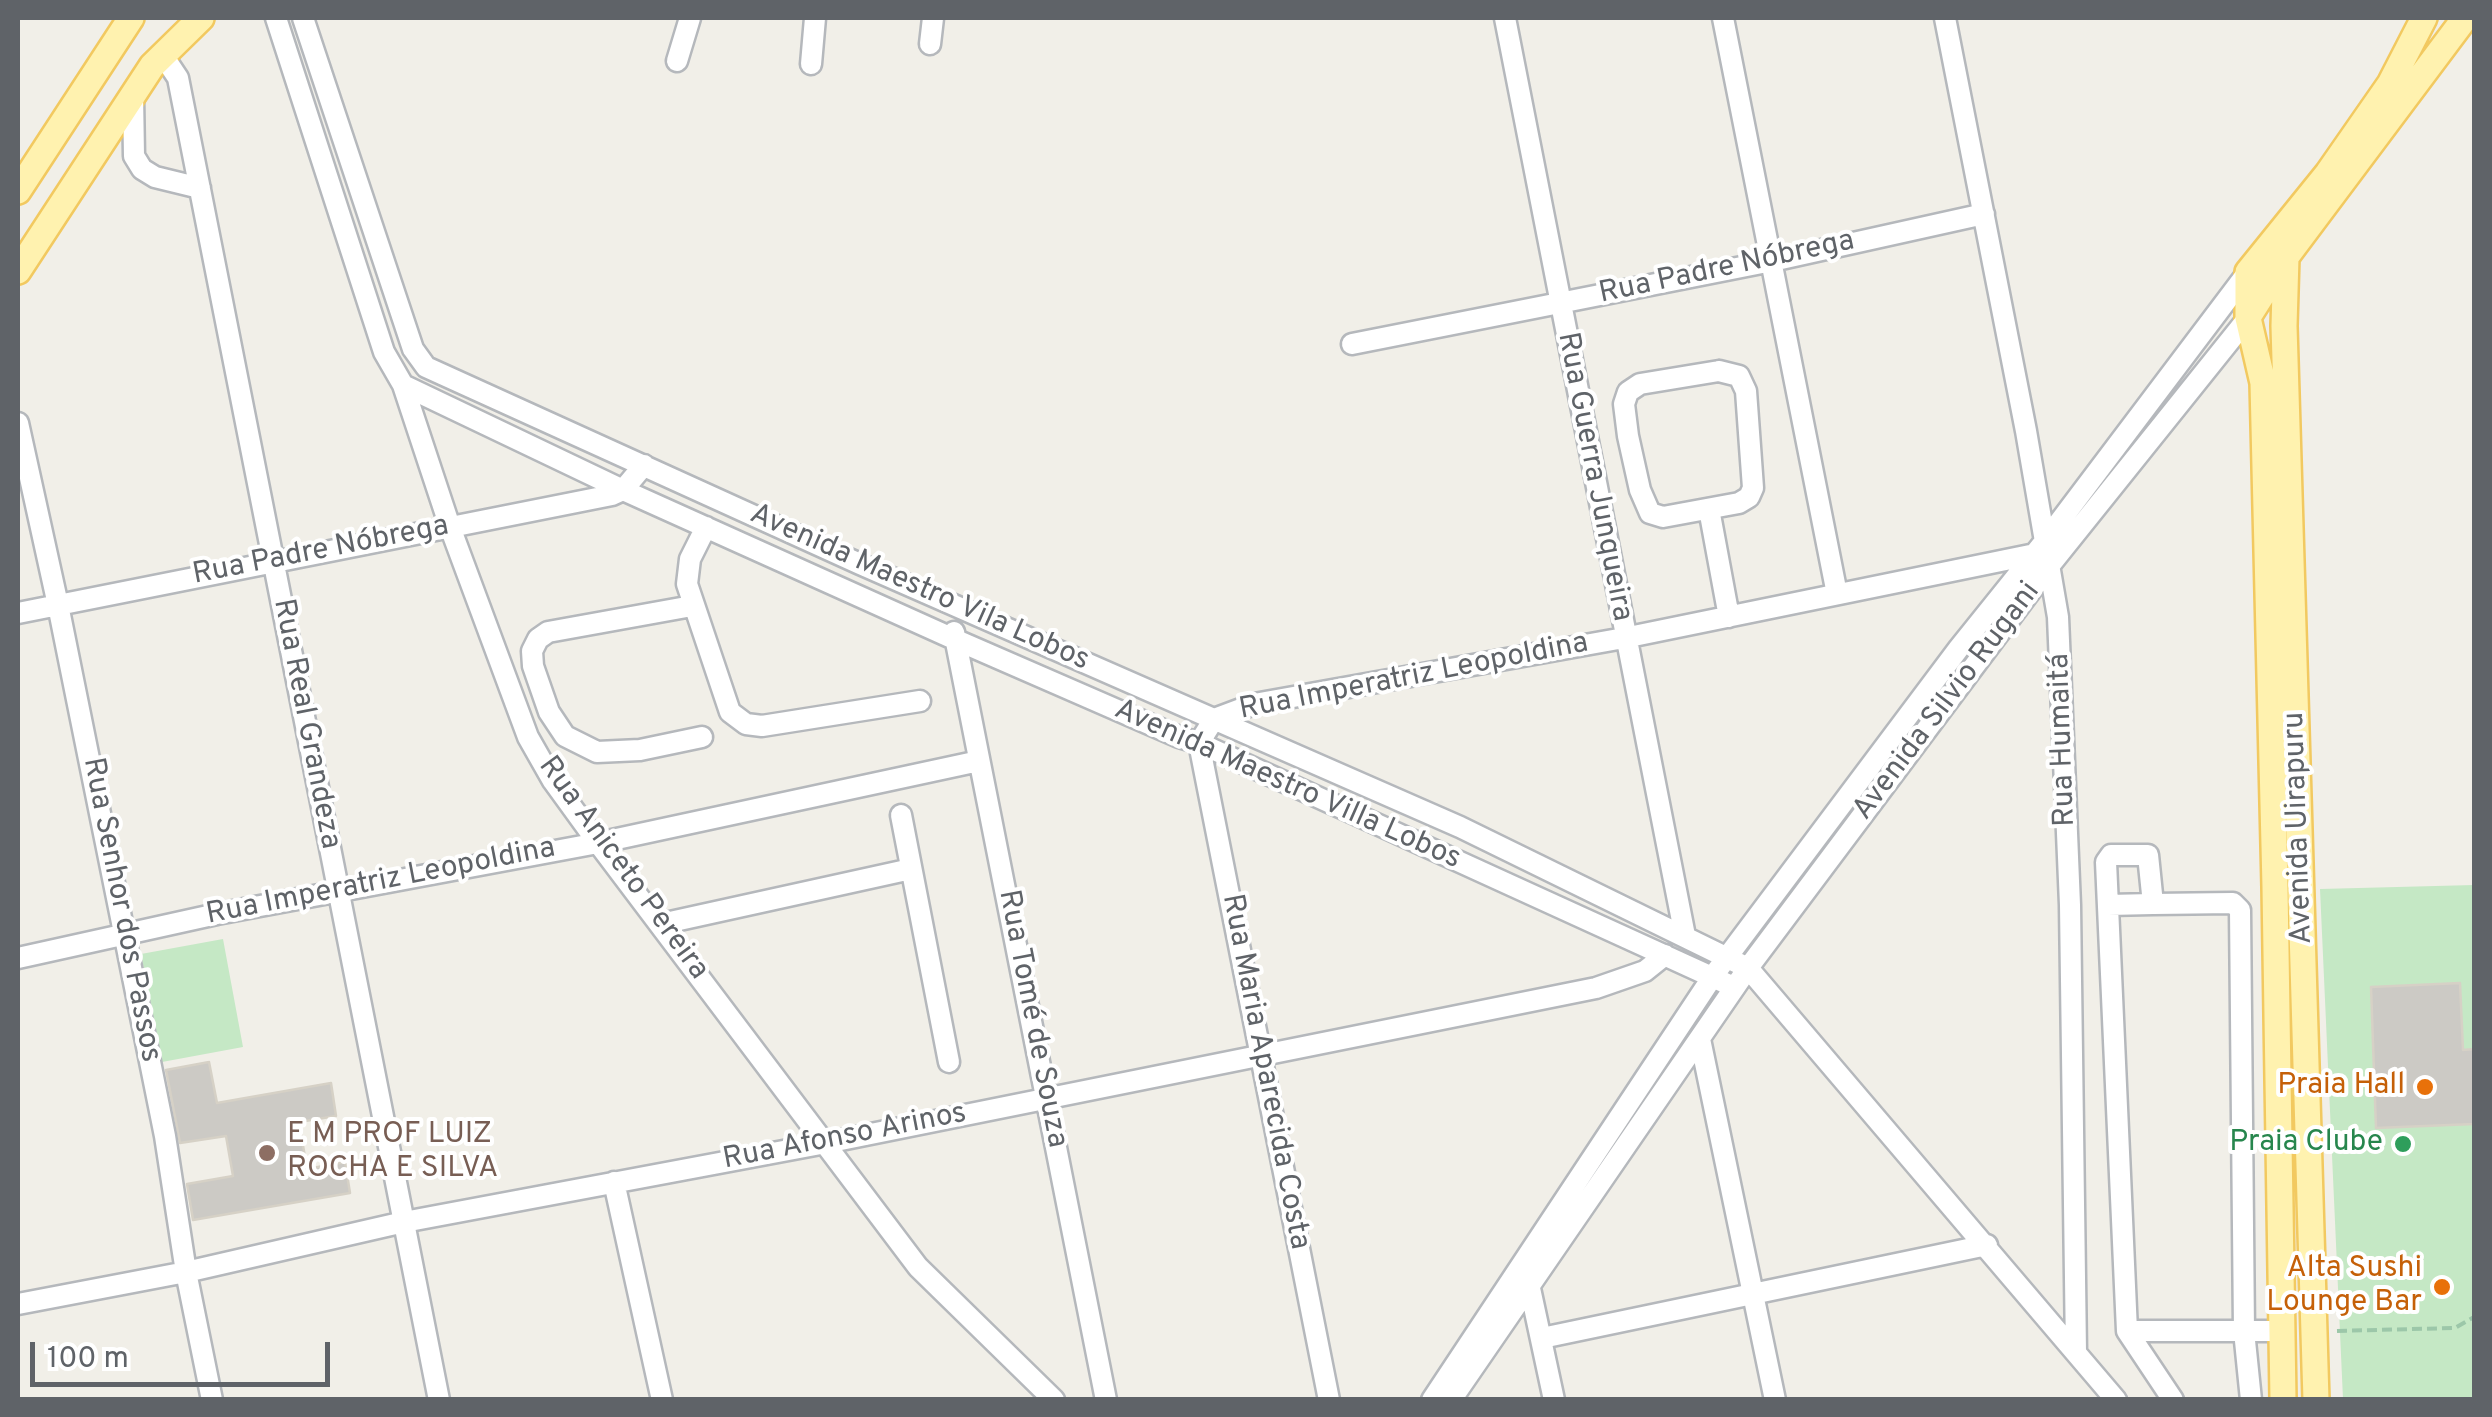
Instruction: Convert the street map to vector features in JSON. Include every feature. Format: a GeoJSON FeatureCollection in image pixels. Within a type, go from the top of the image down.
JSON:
{"type":"FeatureCollection","features":[{"type":"Feature","properties":{"kind":"main road"},"geometry":{"type":"LineString","coordinates":[[18,271],[162,54],[201,18]]}},
{"type":"Feature","properties":{"kind":"main road"},"geometry":{"type":"LineString","coordinates":[[2407,18],[2407,54]]}},
{"type":"Feature","properties":{"kind":"main road","name":"Avenida Silvio Rugani"},"geometry":{"type":"LineString","coordinates":[[2248,272],[2328,172],[2390,84],[2424,18]]}},
{"type":"Feature","properties":{"kind":"main road","name":"Avenida Silvio Rugani"},"geometry":{"type":"LineString","coordinates":[[2248,318],[2286,257],[2465,18]]}},
{"type":"Feature","properties":{"kind":"main road"},"geometry":{"type":"LineString","coordinates":[[18,192],[122,21],[162,54]]}},
{"type":"Feature","properties":{"kind":"main road","name":"Avenida Uirapuru"},"geometry":{"type":"LineString","coordinates":[[2286,257],[2284,326],[2316,1400]]}},
{"type":"Feature","properties":{"kind":"main road","name":"Avenida Uirapuru"},"geometry":{"type":"LineString","coordinates":[[2248,272],[2248,318],[2262,383],[2283,1400]]}},
{"type":"Feature","properties":{"kind":"main road"},"geometry":{"type":"LineString","coordinates":[[2275,887],[2302,887]]}},
{"type":"Feature","properties":{"kind":"street","name":"Rua Aniceto Pereira"},"geometry":{"type":"LineString","coordinates":[[276,18],[384,352],[403,385],[528,738],[552,781],[918,1267],[1054,1400]]}},
{"type":"Feature","properties":{"kind":"street","name":"Avenida Maestro Vila Lobos"},"geometry":{"type":"LineString","coordinates":[[303,18],[414,350],[426,367],[955,606],[1460,827],[1748,968]]}},
{"type":"Feature","properties":{"kind":"street"},"geometry":{"type":"LineString","coordinates":[[677,61],[690,18]]}},
{"type":"Feature","properties":{"kind":"street"},"geometry":{"type":"LineString","coordinates":[[810,64],[815,18]]}},
{"type":"Feature","properties":{"kind":"street"},"geometry":{"type":"LineString","coordinates":[[930,44],[933,18]]}},
{"type":"Feature","properties":{"kind":"street","name":"Rua Guerra Junqueira"},"geometry":{"type":"LineString","coordinates":[[1505,18],[1685,936]]}},
{"type":"Feature","properties":{"kind":"street"},"geometry":{"type":"LineString","coordinates":[[1722,18],[1837,594]]}},
{"type":"Feature","properties":{"kind":"street","name":"Rua Humaitá"},"geometry":{"type":"LineString","coordinates":[[1945,18],[2058,618],[2064,710],[2076,1352]]}},
{"type":"Feature","properties":{"kind":"street","name":"Rua Real Grandeza"},"geometry":{"type":"LineString","coordinates":[[162,54],[178,78],[438,1400]]}},
{"type":"Feature","properties":{"kind":"street"},"geometry":{"type":"LineString","coordinates":[[133,95],[134,156],[142,168],[154,177],[200,188]]}},
{"type":"Feature","properties":{"kind":"street","name":"Rua Padre Nóbrega"},"geometry":{"type":"LineString","coordinates":[[1352,344],[1772,261],[1984,214]]}},
{"type":"Feature","properties":{"kind":"street"},"geometry":{"type":"LineString","coordinates":[[358,272],[385,264]]}},
{"type":"Feature","properties":{"kind":"street","name":"Avenida Silvio Rugani"},"geometry":{"type":"LineString","coordinates":[[1450,1400],[1734,987],[2248,272]]}},
{"type":"Feature","properties":{"kind":"street","name":"Avenida Silvio Rugani"},"geometry":{"type":"LineString","coordinates":[[1432,1400],[1713,976],[1960,648],[2248,318]]}},
{"type":"Feature","properties":{"kind":"street"},"geometry":{"type":"LineString","coordinates":[[1719,370],[1738,376],[1746,391],[1753,488],[1749,497],[1739,503],[1709,509],[1663,516],[1650,512],[1640,490],[1624,404],[1628,392],[1640,384],[1719,370]]}},
{"type":"Feature","properties":{"kind":"street","name":"Avenida Maestro Villa Lobos"},"geometry":{"type":"LineString","coordinates":[[403,385],[623,490],[1200,744],[1734,987]]}},
{"type":"Feature","properties":{"kind":"street","name":"Rua Senhor dos Passos"},"geometry":{"type":"LineString","coordinates":[[18,423],[165,1136],[186,1272],[212,1400]]}},
{"type":"Feature","properties":{"kind":"street"},"geometry":{"type":"LineString","coordinates":[[623,490],[644,466]]}},
{"type":"Feature","properties":{"kind":"street","name":"Rua Padre Nóbrega"},"geometry":{"type":"LineString","coordinates":[[18,613],[623,490]]}},
{"type":"Feature","properties":{"kind":"street"},"geometry":{"type":"LineString","coordinates":[[1709,509],[1729,617]]}},
{"type":"Feature","properties":{"kind":"street"},"geometry":{"type":"LineString","coordinates":[[706,527],[690,559],[688,584],[692,606],[730,712],[746,724],[762,726],[920,701]]}},
{"type":"Feature","properties":{"kind":"street","name":"Rua Imperatriz Leopoldina"},"geometry":{"type":"LineString","coordinates":[[1200,744],[1214,718],[1254,704],[1624,638],[2044,553]]}},
{"type":"Feature","properties":{"kind":"street"},"geometry":{"type":"LineString","coordinates":[[692,606],[548,632],[538,639],[532,651],[533,666],[550,712],[565,736],[598,752],[640,750],[702,738]]}},
{"type":"Feature","properties":{"kind":"street","name":"Rua Tomé de Souza"},"geometry":{"type":"LineString","coordinates":[[955,606],[954,638],[1106,1400]]}},
{"type":"Feature","properties":{"kind":"street","name":"Rua Maria Aparecida Costa"},"geometry":{"type":"LineString","coordinates":[[1200,744],[1329,1400]]}},
{"type":"Feature","properties":{"kind":"street","name":"Rua Imperatriz Leopoldina"},"geometry":{"type":"LineString","coordinates":[[18,958],[124,932],[598,842],[979,761]]}},
{"type":"Feature","properties":{"kind":"street"},"geometry":{"type":"LineString","coordinates":[[901,815],[949,1062]]}},
{"type":"Feature","properties":{"kind":"street"},"geometry":{"type":"LineString","coordinates":[[2153,904],[2150,861],[2143,853],[2108,858],[2127,1331],[2173,1400]]}},
{"type":"Feature","properties":{"kind":"street"},"geometry":{"type":"LineString","coordinates":[[661,924],[911,869]]}},
{"type":"Feature","properties":{"kind":"street"},"geometry":{"type":"LineString","coordinates":[[2108,905],[2233,903],[2240,910],[2244,1331],[2251,1400]]}},
{"type":"Feature","properties":{"kind":"street","name":"Rua Afonso Arinos"},"geometry":{"type":"LineString","coordinates":[[18,1304],[186,1272],[404,1222],[826,1143],[1596,988],[1645,971],[1665,955]]}},
{"type":"Feature","properties":{"kind":"street"},"geometry":{"type":"LineString","coordinates":[[1748,968],[2116,1400]]}},
{"type":"Feature","properties":{"kind":"street"},"geometry":{"type":"LineString","coordinates":[[1700,1039],[1775,1400]]}},
{"type":"Feature","properties":{"kind":"street"},"geometry":{"type":"LineString","coordinates":[[614,1182],[662,1400]]}},
{"type":"Feature","properties":{"kind":"street"},"geometry":{"type":"LineString","coordinates":[[1542,1338],[1986,1245]]}},
{"type":"Feature","properties":{"kind":"street"},"geometry":{"type":"LineString","coordinates":[[1522,1262],[1554,1400]]}},
{"type":"Feature","properties":{"kind":"street"},"geometry":{"type":"LineString","coordinates":[[2127,1331],[2282,1330]]}},
{"type":"Feature","properties":{"kind":"path"},"geometry":{"type":"LineString","coordinates":[[2314,1332],[2455,1328],[2474,1317]]}},
{"type":"Feature","properties":{"kind":"green space","name":"Praia Clube"},"geometry":{"type":"Polygon","coordinates":[[[2474,885],[2474,1399],[2343,1399],[2320,889],[2474,885]]]}},
{"type":"Feature","properties":{"kind":"green space","name":"E M PROF LUIZ ROCHA E SILVA"},"geometry":{"type":"Polygon","coordinates":[[[223,939],[243,1047],[162,1062],[141,954],[223,939]]]}},
{"type":"Feature","properties":{"kind":"building","name":"Praia Hall"},"geometry":{"type":"Polygon","coordinates":[[[2460,983],[2463,1050],[2474,1049],[2474,1124],[2376,1128],[2371,987],[2460,983]]]}},
{"type":"Feature","properties":{"kind":"building","name":"E M PROF LUIZ ROCHA E SILVA"},"geometry":{"type":"Polygon","coordinates":[[[209,1062],[217,1103],[331,1083],[336,1116],[299,1122],[307,1169],[345,1162],[350,1193],[193,1220],[187,1184],[233,1176],[226,1136],[180,1143],[166,1070],[209,1062]]]}},
{"type":"Feature","properties":{"kind":"place","name":"Praia Hall"},"geometry":{"type":"Point","coordinates":[2425,1087]}},
{"type":"Feature","properties":{"kind":"place","name":"Praia Clube"},"geometry":{"type":"Point","coordinates":[2403,1144]}},
{"type":"Feature","properties":{"kind":"place","name":"E M PROF LUIZ ROCHA E SILVA"},"geometry":{"type":"Point","coordinates":[267,1153]}},
{"type":"Feature","properties":{"kind":"place","name":"Alta Sushi Lounge Bar"},"geometry":{"type":"Point","coordinates":[2442,1287]}}]}
